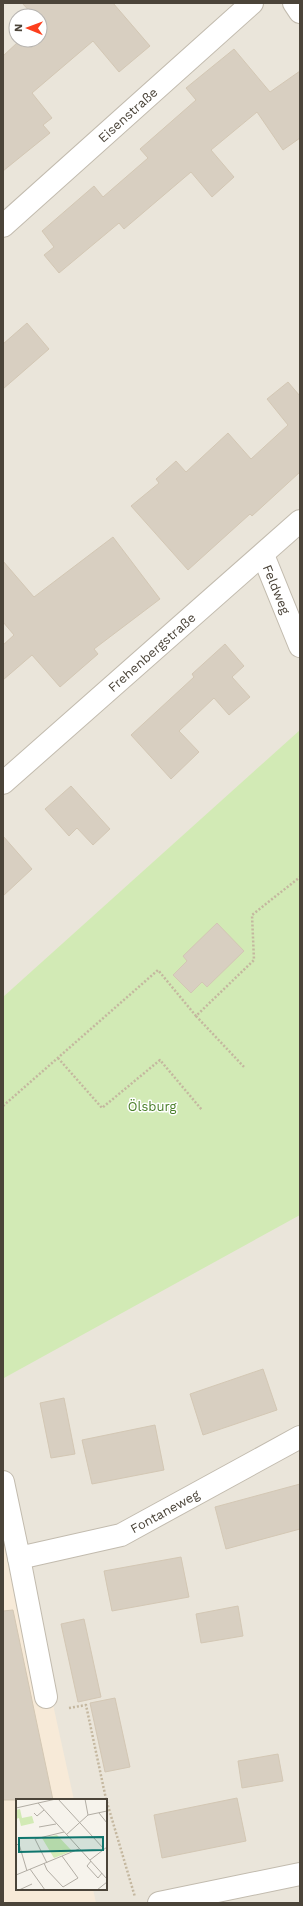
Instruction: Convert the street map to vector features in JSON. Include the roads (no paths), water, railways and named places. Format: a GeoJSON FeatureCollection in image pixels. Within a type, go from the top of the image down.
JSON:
{"type":"FeatureCollection","features":[{"type":"Feature","properties":{"kind":"street","name":"Eisenstraße"},"geometry":{"type":"LineString","coordinates":[[3,226],[252,3]]}},
{"type":"Feature","properties":{"kind":"street"},"geometry":{"type":"LineString","coordinates":[[294,3],[300,12]]}},
{"type":"Feature","properties":{"kind":"street","name":"Frehenbergstraße"},"geometry":{"type":"LineString","coordinates":[[3,783],[300,521]]}},
{"type":"Feature","properties":{"kind":"street","name":"Feldweg"},"geometry":{"type":"LineString","coordinates":[[262,555],[300,646]]}},
{"type":"Feature","properties":{"kind":"street","name":"Fontaneweg"},"geometry":{"type":"LineString","coordinates":[[19,1558],[121,1535],[300,1438]]}},
{"type":"Feature","properties":{"kind":"street"},"geometry":{"type":"LineString","coordinates":[[3,1482],[46,1696]]}},
{"type":"Feature","properties":{"kind":"street"},"geometry":{"type":"LineString","coordinates":[[159,1903],[300,1874]]}},
{"type":"Feature","properties":{"kind":"park label","name":"Ölsburg"},"geometry":{"type":"Point","coordinates":[152,1106]}}]}
